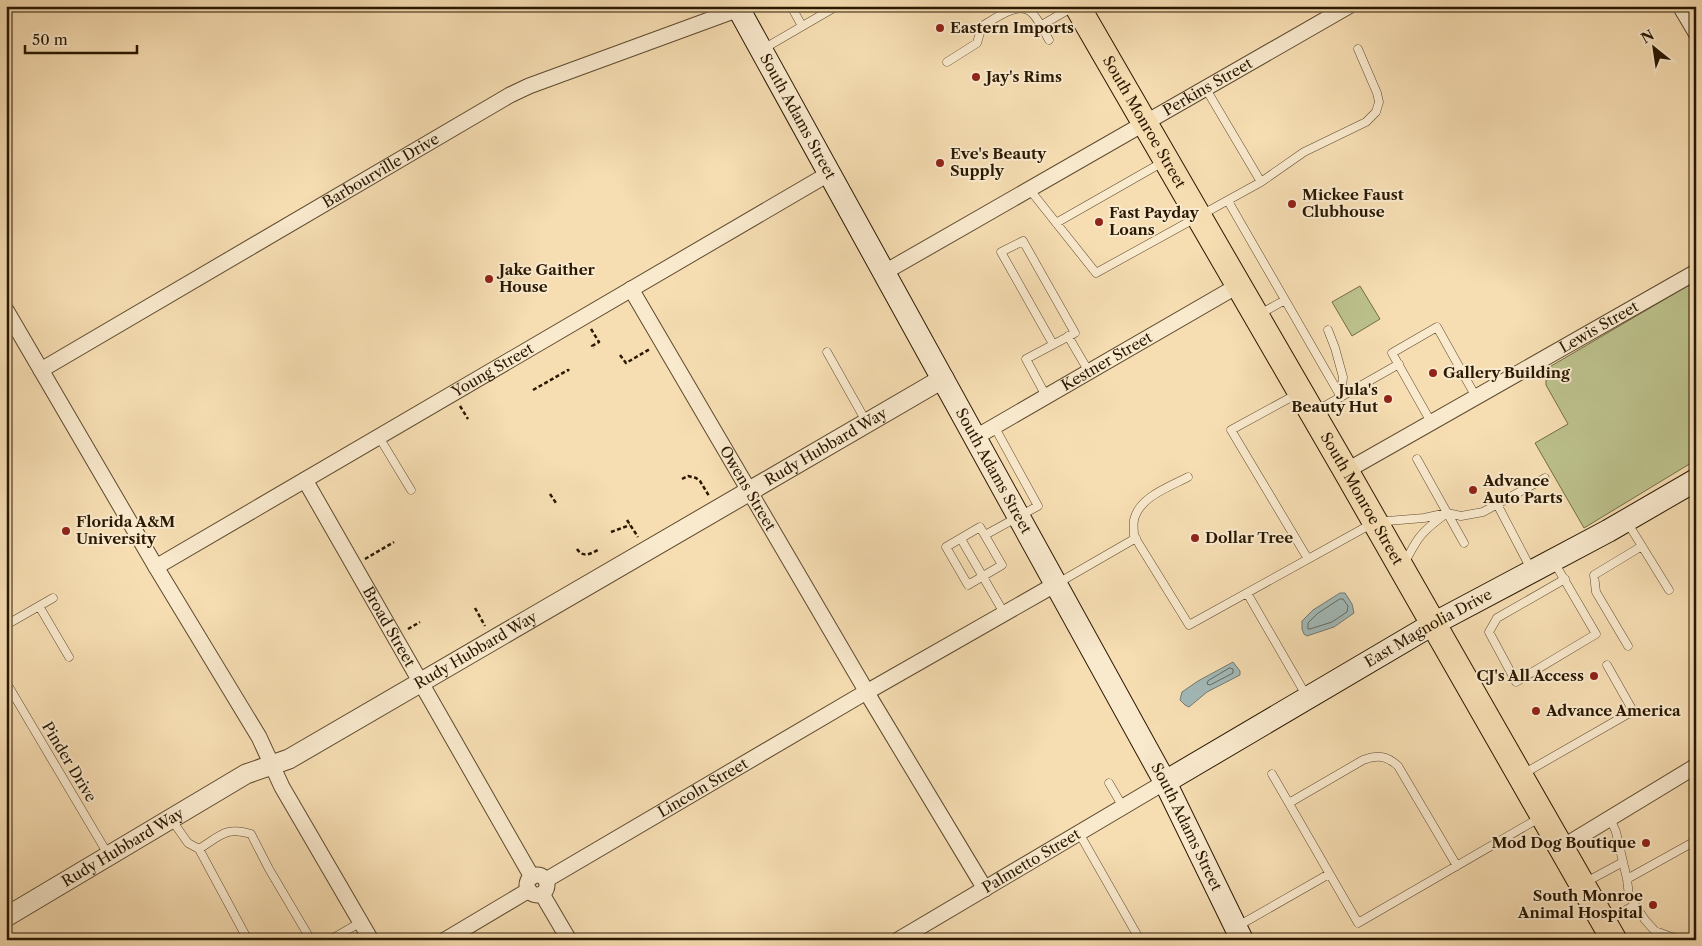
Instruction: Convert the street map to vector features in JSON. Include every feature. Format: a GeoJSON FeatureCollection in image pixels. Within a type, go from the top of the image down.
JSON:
{"type":"FeatureCollection","features":[{"type":"Feature","properties":{"kind":"main road","name":"South Monroe Street"},"geometry":{"type":"LineString","coordinates":[[1076,6],[1239,285],[1609,931]]}},
{"type":"Feature","properties":{"kind":"main road","name":"South Adams Street"},"geometry":{"type":"LineString","coordinates":[[738,8],[944,378],[991,443],[1017,490],[1019,516],[1166,782],[1239,933]]}},
{"type":"Feature","properties":{"kind":"main road","name":"East Magnolia Drive"},"geometry":{"type":"LineString","coordinates":[[1166,782],[1433,624],[1532,571],[1559,569],[1626,520],[1696,480]]}},
{"type":"Feature","properties":{"kind":"street","name":"Perkins Street"},"geometry":{"type":"LineString","coordinates":[[885,272],[1350,6]]}},
{"type":"Feature","properties":{"kind":"street"},"geometry":{"type":"LineString","coordinates":[[1680,6],[1695,32]]}},
{"type":"Feature","properties":{"kind":"street","name":"Barbourville Drive"},"geometry":{"type":"LineString","coordinates":[[40,370],[510,95],[738,8]]}},
{"type":"Feature","properties":{"kind":"street","name":"Young Street"},"geometry":{"type":"LineString","coordinates":[[156,567],[830,173]]}},
{"type":"Feature","properties":{"kind":"street","name":"Lewis Street"},"geometry":{"type":"LineString","coordinates":[[1346,471],[1696,272]]}},
{"type":"Feature","properties":{"kind":"street","name":"Kestner Street"},"geometry":{"type":"LineString","coordinates":[[991,443],[1046,396],[1239,285]]}},
{"type":"Feature","properties":{"kind":"street","name":"Owens Street"},"geometry":{"type":"LineString","coordinates":[[631,289],[984,889]]}},
{"type":"Feature","properties":{"kind":"street"},"geometry":{"type":"LineString","coordinates":[[6,310],[156,567],[259,737],[282,787],[371,940]]}},
{"type":"Feature","properties":{"kind":"street","name":"Rudy Hubbard Way"},"geometry":{"type":"LineString","coordinates":[[6,917],[246,774],[290,759],[944,378]]}},
{"type":"Feature","properties":{"kind":"street","name":"Broad Street"},"geometry":{"type":"LineString","coordinates":[[305,480],[569,940]]}},
{"type":"Feature","properties":{"kind":"street","name":"Lincoln Street"},"geometry":{"type":"LineString","coordinates":[[444,940],[867,692],[1056,584]]}},
{"type":"Feature","properties":{"kind":"street"},"geometry":{"type":"LineString","coordinates":[[1561,848],[1696,766]]}},
{"type":"Feature","properties":{"kind":"street","name":"Palmetto Street"},"geometry":{"type":"LineString","coordinates":[[898,940],[1166,782]]}},
{"type":"Feature","properties":{"kind":"lane"},"geometry":{"type":"LineString","coordinates":[[6,8],[10,6]]}},
{"type":"Feature","properties":{"kind":"lane"},"geometry":{"type":"LineString","coordinates":[[791,6],[802,26]]}},
{"type":"Feature","properties":{"kind":"lane"},"geometry":{"type":"LineString","coordinates":[[762,50],[837,6]]}},
{"type":"Feature","properties":{"kind":"lane"},"geometry":{"type":"LineString","coordinates":[[1040,26],[1076,6]]}},
{"type":"Feature","properties":{"kind":"lane"},"geometry":{"type":"LineString","coordinates":[[947,62],[977,43],[982,26],[1014,8],[1026,8],[1033,13],[1049,40]]}},
{"type":"Feature","properties":{"kind":"lane"},"geometry":{"type":"LineString","coordinates":[[1030,190],[1096,273],[1261,182],[1304,152],[1366,122],[1376,112],[1379,102],[1358,49]]}},
{"type":"Feature","properties":{"kind":"lane"},"geometry":{"type":"LineString","coordinates":[[1206,89],[1261,182]]}},
{"type":"Feature","properties":{"kind":"lane"},"geometry":{"type":"LineString","coordinates":[[1056,223],[1166,160]]}},
{"type":"Feature","properties":{"kind":"lane"},"geometry":{"type":"LineString","coordinates":[[1228,200],[1340,397]]}},
{"type":"Feature","properties":{"kind":"lane"},"geometry":{"type":"LineString","coordinates":[[1046,396],[1026,359],[1075,332],[1023,240],[1001,252],[1053,344]]}},
{"type":"Feature","properties":{"kind":"lane"},"geometry":{"type":"LineString","coordinates":[[1256,316],[1285,300]]}},
{"type":"Feature","properties":{"kind":"lane"},"geometry":{"type":"LineString","coordinates":[[1431,422],[1392,353],[1437,327],[1476,397]]}},
{"type":"Feature","properties":{"kind":"lane"},"geometry":{"type":"LineString","coordinates":[[1328,330],[1343,377],[1340,397]]}},
{"type":"Feature","properties":{"kind":"lane"},"geometry":{"type":"LineString","coordinates":[[1068,336],[1089,372]]}},
{"type":"Feature","properties":{"kind":"lane"},"geometry":{"type":"LineString","coordinates":[[827,352],[867,422]]}},
{"type":"Feature","properties":{"kind":"lane"},"geometry":{"type":"LineString","coordinates":[[1308,559],[1231,430],[1306,402],[1340,397],[1399,364]]}},
{"type":"Feature","properties":{"kind":"lane"},"geometry":{"type":"LineString","coordinates":[[379,437],[410,490]]}},
{"type":"Feature","properties":{"kind":"lane"},"geometry":{"type":"LineString","coordinates":[[1417,460],[1464,543]]}},
{"type":"Feature","properties":{"kind":"lane"},"geometry":{"type":"LineString","coordinates":[[1188,477],[1154,495],[1138,510],[1133,522],[1136,538],[1189,625],[1375,522],[1424,518],[1447,513],[1461,516],[1482,512],[1545,478]]}},
{"type":"Feature","properties":{"kind":"lane"},"geometry":{"type":"LineString","coordinates":[[1497,504],[1532,571]]}},
{"type":"Feature","properties":{"kind":"lane"},"geometry":{"type":"LineString","coordinates":[[1402,569],[1416,541],[1424,530],[1447,513]]}},
{"type":"Feature","properties":{"kind":"lane"},"geometry":{"type":"LineString","coordinates":[[985,535],[1019,516]]}},
{"type":"Feature","properties":{"kind":"lane"},"geometry":{"type":"LineString","coordinates":[[1626,520],[1669,590]]}},
{"type":"Feature","properties":{"kind":"lane"},"geometry":{"type":"LineString","coordinates":[[980,528],[985,535],[1002,565],[968,585],[946,547],[980,528]]}},
{"type":"Feature","properties":{"kind":"lane"},"geometry":{"type":"LineString","coordinates":[[1056,584],[1136,538]]}},
{"type":"Feature","properties":{"kind":"lane"},"geometry":{"type":"LineString","coordinates":[[961,539],[1004,613]]}},
{"type":"Feature","properties":{"kind":"lane"},"geometry":{"type":"LineString","coordinates":[[1628,646],[1596,592],[1594,575],[1642,546]]}},
{"type":"Feature","properties":{"kind":"lane"},"geometry":{"type":"LineString","coordinates":[[1559,569],[1596,634],[1516,682],[1489,632],[1497,618],[1559,569]]}},
{"type":"Feature","properties":{"kind":"lane"},"geometry":{"type":"LineString","coordinates":[[1247,593],[1307,698]]}},
{"type":"Feature","properties":{"kind":"lane"},"geometry":{"type":"LineString","coordinates":[[6,624],[53,598]]}},
{"type":"Feature","properties":{"kind":"lane"},"geometry":{"type":"LineString","coordinates":[[39,606],[69,657]]}},
{"type":"Feature","properties":{"kind":"lane"},"geometry":{"type":"LineString","coordinates":[[1520,776],[1633,711],[1607,665]]}},
{"type":"Feature","properties":{"kind":"lane","name":"Pinder Drive"},"geometry":{"type":"LineString","coordinates":[[6,682],[109,856]]}},
{"type":"Feature","properties":{"kind":"lane"},"geometry":{"type":"LineString","coordinates":[[1289,803],[1363,760],[1374,756],[1391,759],[1398,766],[1457,866]]}},
{"type":"Feature","properties":{"kind":"lane"},"geometry":{"type":"LineString","coordinates":[[1272,774],[1358,923],[1543,816]]}},
{"type":"Feature","properties":{"kind":"lane"},"geometry":{"type":"LineString","coordinates":[[1109,783],[1123,807]]}},
{"type":"Feature","properties":{"kind":"lane"},"geometry":{"type":"LineString","coordinates":[[1610,818],[1616,832],[1629,896],[1655,932],[1680,940]]}},
{"type":"Feature","properties":{"kind":"lane"},"geometry":{"type":"LineString","coordinates":[[171,819],[188,843],[199,849],[248,940]]}},
{"type":"Feature","properties":{"kind":"lane"},"geometry":{"type":"LineString","coordinates":[[199,849],[228,830],[237,829],[251,834],[269,869],[311,940]]}},
{"type":"Feature","properties":{"kind":"lane"},"geometry":{"type":"LineString","coordinates":[[1080,833],[1140,940]]}},
{"type":"Feature","properties":{"kind":"lane"},"geometry":{"type":"LineString","coordinates":[[1627,879],[1690,844]]}},
{"type":"Feature","properties":{"kind":"lane"},"geometry":{"type":"LineString","coordinates":[[1582,884],[1623,862]]}},
{"type":"Feature","properties":{"kind":"lane"},"geometry":{"type":"LineString","coordinates":[[1239,933],[1329,874]]}},
{"type":"Feature","properties":{"kind":"lane"},"geometry":{"type":"LineString","coordinates":[[1609,931],[1634,904]]}},
{"type":"Feature","properties":{"kind":"lane"},"geometry":{"type":"LineString","coordinates":[[330,940],[361,922]]}},
{"type":"Feature","properties":{"kind":"path"},"geometry":{"type":"LineString","coordinates":[[584,317],[599,342],[592,346],[594,348]]}},
{"type":"Feature","properties":{"kind":"path"},"geometry":{"type":"LineString","coordinates":[[620,355],[626,363],[662,342]]}},
{"type":"Feature","properties":{"kind":"path"},"geometry":{"type":"LineString","coordinates":[[533,390],[569,371]]}},
{"type":"Feature","properties":{"kind":"path"},"geometry":{"type":"LineString","coordinates":[[682,480],[688,476],[696,478],[718,510]]}},
{"type":"Feature","properties":{"kind":"path"},"geometry":{"type":"LineString","coordinates":[[550,494],[556,503]]}},
{"type":"Feature","properties":{"kind":"path"},"geometry":{"type":"LineString","coordinates":[[611,532],[630,525]]}},
{"type":"Feature","properties":{"kind":"path"},"geometry":{"type":"LineString","coordinates":[[354,565],[394,542]]}},
{"type":"Feature","properties":{"kind":"path"},"geometry":{"type":"LineString","coordinates":[[577,549],[583,555],[598,550]]}},
{"type":"Feature","properties":{"kind":"path"},"geometry":{"type":"LineString","coordinates":[[475,608],[493,640]]}},
{"type":"Feature","properties":{"kind":"green space"},"geometry":{"type":"Polygon","coordinates":[[[1696,281],[1696,460],[1584,528],[1535,443],[1568,424],[1546,385],[1546,369],[1696,281]]]}},
{"type":"Feature","properties":{"kind":"green space"},"geometry":{"type":"Polygon","coordinates":[[[1360,286],[1380,319],[1352,336],[1332,302],[1360,286]]]}},
{"type":"Feature","properties":{"kind":"water"},"geometry":{"type":"Polygon","coordinates":[[[1340,593],[1345,593],[1352,604],[1354,613],[1334,627],[1307,636],[1304,634],[1302,621],[1313,610],[1340,593]]]}},
{"type":"Feature","properties":{"kind":"water"},"geometry":{"type":"Polygon","coordinates":[[[1233,662],[1240,671],[1240,675],[1207,692],[1189,707],[1180,700],[1182,692],[1233,662]]]}},
{"type":"Feature","properties":{"kind":"place","name":"Eastern Imports"},"geometry":{"type":"Point","coordinates":[940,28]}},
{"type":"Feature","properties":{"kind":"place","name":"Jay's Rims"},"geometry":{"type":"Point","coordinates":[976,77]}},
{"type":"Feature","properties":{"kind":"place","name":"Eve's Beauty Supply"},"geometry":{"type":"Point","coordinates":[940,163]}},
{"type":"Feature","properties":{"kind":"place","name":"Mickee Faust Clubhouse"},"geometry":{"type":"Point","coordinates":[1292,204]}},
{"type":"Feature","properties":{"kind":"place","name":"Fast Payday Loans"},"geometry":{"type":"Point","coordinates":[1099,222]}},
{"type":"Feature","properties":{"kind":"place","name":"Jake Gaither House"},"geometry":{"type":"Point","coordinates":[489,279]}},
{"type":"Feature","properties":{"kind":"place","name":"Gallery Building"},"geometry":{"type":"Point","coordinates":[1433,373]}},
{"type":"Feature","properties":{"kind":"place","name":"Jula's Beauty Hut"},"geometry":{"type":"Point","coordinates":[1388,399]}},
{"type":"Feature","properties":{"kind":"place","name":"Advance Auto Parts"},"geometry":{"type":"Point","coordinates":[1473,490]}},
{"type":"Feature","properties":{"kind":"place","name":"Florida A&M University"},"geometry":{"type":"Point","coordinates":[66,531]}},
{"type":"Feature","properties":{"kind":"place","name":"Dollar Tree"},"geometry":{"type":"Point","coordinates":[1195,538]}},
{"type":"Feature","properties":{"kind":"place","name":"CJ's All Access"},"geometry":{"type":"Point","coordinates":[1594,676]}},
{"type":"Feature","properties":{"kind":"place","name":"Advance America"},"geometry":{"type":"Point","coordinates":[1536,711]}},
{"type":"Feature","properties":{"kind":"place","name":"Mod Dog Boutique"},"geometry":{"type":"Point","coordinates":[1646,843]}},
{"type":"Feature","properties":{"kind":"place","name":"South Monroe Animal Hospital"},"geometry":{"type":"Point","coordinates":[1653,905]}}]}
